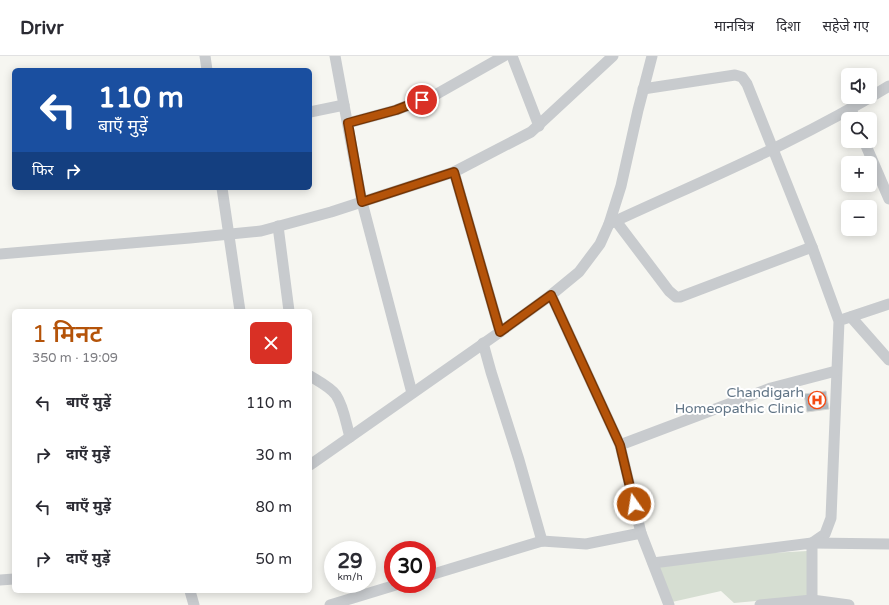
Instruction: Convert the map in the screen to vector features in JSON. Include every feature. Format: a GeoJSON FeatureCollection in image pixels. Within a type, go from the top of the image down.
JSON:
{"type":"FeatureCollection","features":[{"type":"Feature","properties":{"kind":"street"},"geometry":{"type":"LineString","coordinates":[[205,56],[207,68]]}},
{"type":"Feature","properties":{"kind":"street"},"geometry":{"type":"LineString","coordinates":[[334,56],[362,202],[412,393]]}},
{"type":"Feature","properties":{"kind":"street"},"geometry":{"type":"LineString","coordinates":[[348,123],[396,110],[435,95],[504,56]]}},
{"type":"Feature","properties":{"kind":"street"},"geometry":{"type":"LineString","coordinates":[[512,56],[539,126]]}},
{"type":"Feature","properties":{"kind":"street"},"geometry":{"type":"LineString","coordinates":[[0,254],[261,230],[331,212],[362,202],[454,172],[531,132],[612,56]]}},
{"type":"Feature","properties":{"kind":"street"},"geometry":{"type":"LineString","coordinates":[[312,464],[500,332],[551,295],[579,272],[600,244],[613,222],[643,89],[652,56]]}},
{"type":"Feature","properties":{"kind":"street"},"geometry":{"type":"LineString","coordinates":[[643,89],[735,75],[742,77],[747,84],[772,150],[812,247],[839,322],[831,518],[825,534],[812,543]]}},
{"type":"Feature","properties":{"kind":"street"},"geometry":{"type":"LineString","coordinates":[[856,112],[889,86]]}},
{"type":"Feature","properties":{"kind":"street"},"geometry":{"type":"LineString","coordinates":[[312,112],[344,105]]}},
{"type":"Feature","properties":{"kind":"street"},"geometry":{"type":"LineString","coordinates":[[613,222],[841,119]]}},
{"type":"Feature","properties":{"kind":"street"},"geometry":{"type":"LineString","coordinates":[[867,148],[889,199]]}},
{"type":"Feature","properties":{"kind":"street"},"geometry":{"type":"LineString","coordinates":[[454,172],[500,332]]}},
{"type":"Feature","properties":{"kind":"street"},"geometry":{"type":"LineString","coordinates":[[222,190],[240,309]]}},
{"type":"Feature","properties":{"kind":"street"},"geometry":{"type":"LineString","coordinates":[[613,222],[669,291],[676,297],[680,297],[812,247]]}},
{"type":"Feature","properties":{"kind":"street"},"geometry":{"type":"LineString","coordinates":[[278,226],[289,309]]}},
{"type":"Feature","properties":{"kind":"street"},"geometry":{"type":"LineString","coordinates":[[551,295],[620,445],[642,533],[669,605]]}},
{"type":"Feature","properties":{"kind":"street"},"geometry":{"type":"LineString","coordinates":[[839,322],[889,304]]}},
{"type":"Feature","properties":{"kind":"street"},"geometry":{"type":"LineString","coordinates":[[851,317],[889,360]]}},
{"type":"Feature","properties":{"kind":"street"},"geometry":{"type":"LineString","coordinates":[[483,343],[542,541]]}},
{"type":"Feature","properties":{"kind":"street"},"geometry":{"type":"LineString","coordinates":[[620,445],[771,388],[836,371]]}},
{"type":"Feature","properties":{"kind":"street"},"geometry":{"type":"LineString","coordinates":[[312,377],[335,394],[342,407],[350,437]]}},
{"type":"Feature","properties":{"kind":"street"},"geometry":{"type":"LineString","coordinates":[[436,573],[542,541],[586,544],[642,533]]}},
{"type":"Feature","properties":{"kind":"street"},"geometry":{"type":"LineString","coordinates":[[812,543],[812,600]]}},
{"type":"Feature","properties":{"kind":"street"},"geometry":{"type":"LineString","coordinates":[[653,563],[812,543],[889,544]]}},
{"type":"Feature","properties":{"kind":"street"},"geometry":{"type":"LineString","coordinates":[[0,580],[12,579]]}},
{"type":"Feature","properties":{"kind":"street"},"geometry":{"type":"LineString","coordinates":[[330,605],[384,589]]}},
{"type":"Feature","properties":{"kind":"street"},"geometry":{"type":"LineString","coordinates":[[191,593],[194,605]]}},
{"type":"Feature","properties":{"kind":"street"},"geometry":{"type":"LineString","coordinates":[[760,605],[812,600],[849,605]]}},
{"type":"Feature","properties":{"kind":"shaded area"},"geometry":{"type":"Polygon","coordinates":[[[807,551],[809,596],[734,603],[721,591],[672,602],[658,565],[733,555],[807,551]]]}},
{"type":"Feature","properties":{"kind":"building"},"geometry":{"type":"Polygon","coordinates":[[[826,391],[829,409],[807,412],[804,394],[826,391]]]}},
{"type":"Feature","properties":{"kind":"place","name":"Chandigarh Homeopathic Clinic"},"geometry":{"type":"Point","coordinates":[817,400]}},
{"type":"Feature","properties":{"kind":"route"},"geometry":{"type":"LineString","coordinates":[[422,100],[396,110],[348,123],[362,202],[454,172],[500,332],[551,295],[620,445],[634,504]]}}]}
